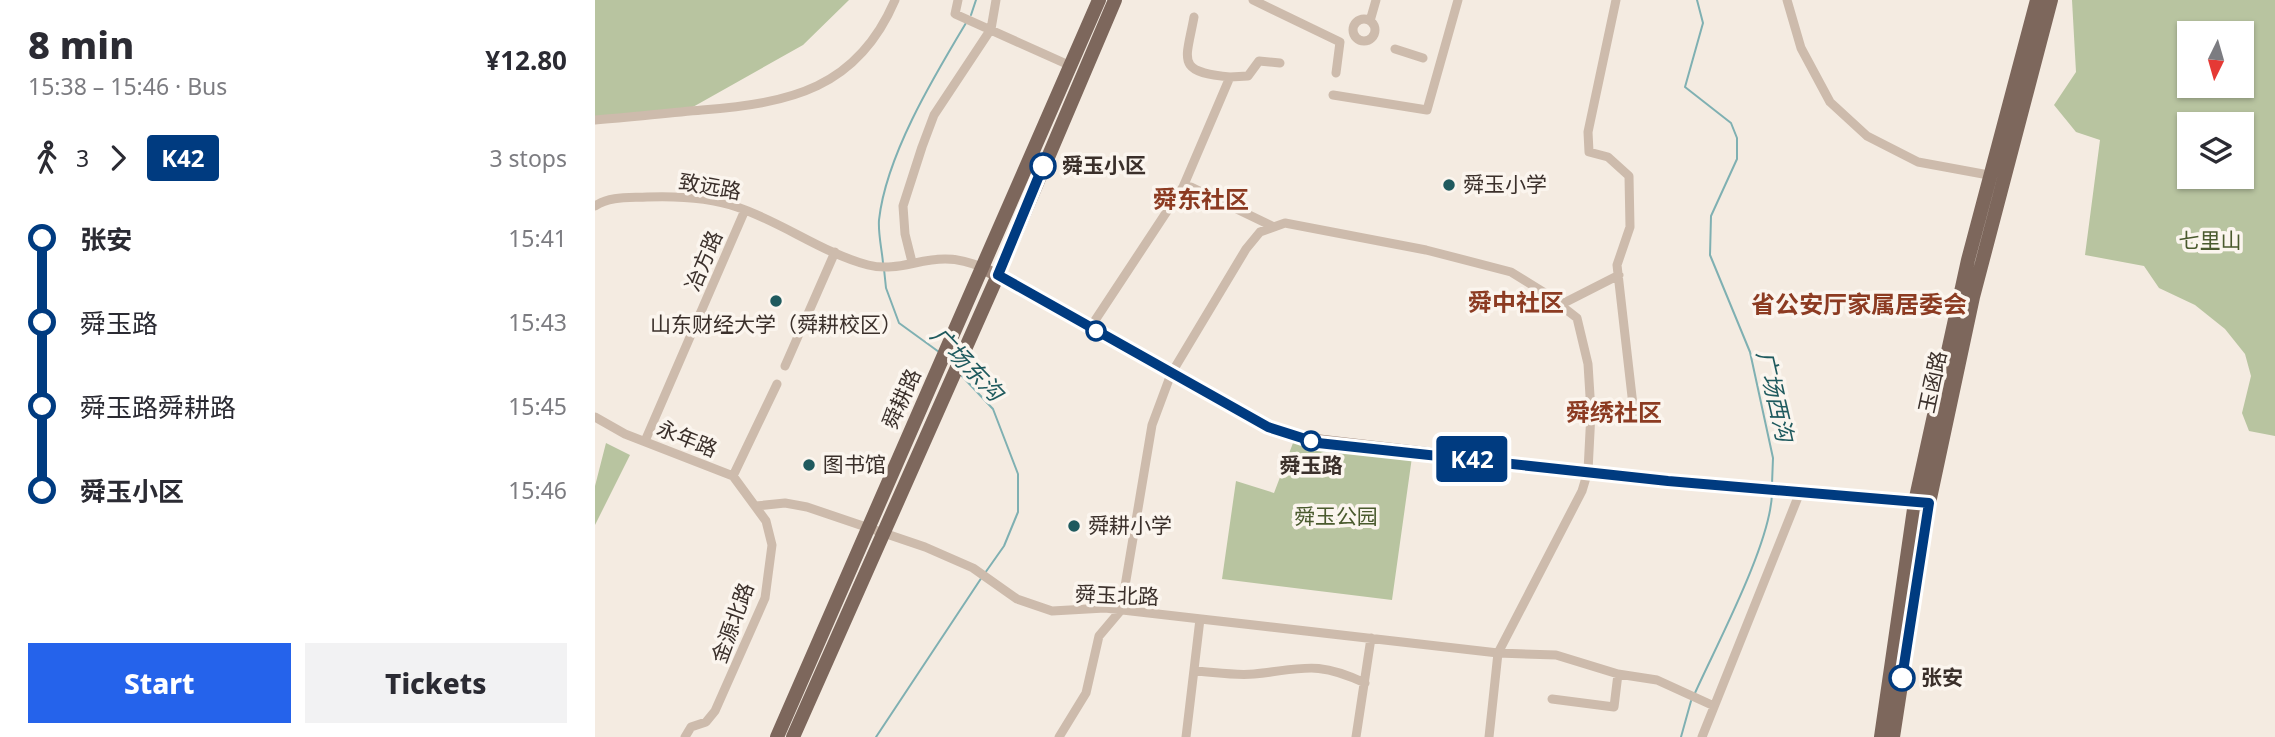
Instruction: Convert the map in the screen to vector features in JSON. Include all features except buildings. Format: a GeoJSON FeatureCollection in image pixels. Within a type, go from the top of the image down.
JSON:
{"type":"FeatureCollection","features":[{"type":"Feature","properties":{"kind":"main road","name":"舜耕路"},"geometry":{"type":"LineString","coordinates":[[793,737],[936,373],[1099,0]]}},
{"type":"Feature","properties":{"kind":"main road","name":"舜耕路"},"geometry":{"type":"LineString","coordinates":[[777,737],[952,379],[1115,0]]}},
{"type":"Feature","properties":{"kind":"main road","name":"玉函路"},"geometry":{"type":"LineString","coordinates":[[1881,737],[1922,502],[2037,0]]}},
{"type":"Feature","properties":{"kind":"main road","name":"玉函路"},"geometry":{"type":"LineString","coordinates":[[1996,177],[2051,0]]}},
{"type":"Feature","properties":{"kind":"main road","name":"玉函路"},"geometry":{"type":"LineString","coordinates":[[1893,737],[1922,502]]}},
{"type":"Feature","properties":{"kind":"street"},"geometry":{"type":"LineString","coordinates":[[595,120],[769,103],[821,86],[846,69],[885,23],[895,0]]}},
{"type":"Feature","properties":{"kind":"street"},"geometry":{"type":"LineString","coordinates":[[958,0],[955,14],[1071,66]]}},
{"type":"Feature","properties":{"kind":"street"},"geometry":{"type":"LineString","coordinates":[[912,262],[905,234],[903,206],[934,115],[991,29],[996,0]]}},
{"type":"Feature","properties":{"kind":"street"},"geometry":{"type":"LineString","coordinates":[[1253,0],[1340,42],[1356,38],[1364,41],[1373,36],[1374,26],[1370,21]]}},
{"type":"Feature","properties":{"kind":"street"},"geometry":{"type":"LineString","coordinates":[[1370,21],[1376,0]]}},
{"type":"Feature","properties":{"kind":"street"},"geometry":{"type":"LineString","coordinates":[[1333,95],[1427,110],[1458,0]]}},
{"type":"Feature","properties":{"kind":"street"},"geometry":{"type":"LineString","coordinates":[[1591,412],[1634,414],[1617,265],[1630,227],[1629,176],[1608,157],[1589,152],[1588,132],[1616,0]]}},
{"type":"Feature","properties":{"kind":"street"},"geometry":{"type":"LineString","coordinates":[[1787,0],[1801,48],[1830,102],[1867,135],[1918,162],[1996,177]]}},
{"type":"Feature","properties":{"kind":"street"},"geometry":{"type":"LineString","coordinates":[[1194,17],[1185,53],[1191,67],[1207,75],[1248,76],[1259,61],[1280,63]]}},
{"type":"Feature","properties":{"kind":"street"},"geometry":{"type":"LineString","coordinates":[[1356,38],[1353,31],[1356,21],[1370,21]]}},
{"type":"Feature","properties":{"kind":"street"},"geometry":{"type":"LineString","coordinates":[[1336,72],[1340,42]]}},
{"type":"Feature","properties":{"kind":"street"},"geometry":{"type":"LineString","coordinates":[[1395,49],[1423,58]]}},
{"type":"Feature","properties":{"kind":"street"},"geometry":{"type":"LineString","coordinates":[[1090,328],[1183,187],[1230,76]]}},
{"type":"Feature","properties":{"kind":"street"},"geometry":{"type":"LineString","coordinates":[[1183,187],[1191,187],[1274,227]]}},
{"type":"Feature","properties":{"kind":"street","name":"致远路"},"geometry":{"type":"LineString","coordinates":[[595,206],[605,200],[666,197],[715,201],[745,210],[853,260],[873,265],[948,257],[965,259],[983,268]]}},
{"type":"Feature","properties":{"kind":"street","name":"冶方路"},"geometry":{"type":"LineString","coordinates":[[645,441],[745,210]]}},
{"type":"Feature","properties":{"kind":"street"},"geometry":{"type":"LineString","coordinates":[[1059,737],[1086,693],[1099,636],[1121,610],[1152,425],[1171,374],[1247,248],[1260,232],[1285,223],[1371,239],[1511,272],[1577,318],[1588,364],[1591,412],[1588,471],[1582,491],[1498,653],[1489,737]]}},
{"type":"Feature","properties":{"kind":"street"},"geometry":{"type":"LineString","coordinates":[[785,366],[835,252]]}},
{"type":"Feature","properties":{"kind":"street"},"geometry":{"type":"LineString","coordinates":[[983,268],[1268,427],[1318,443],[1767,489],[1922,502]]}},
{"type":"Feature","properties":{"kind":"street"},"geometry":{"type":"LineString","coordinates":[[1560,305],[1619,275]]}},
{"type":"Feature","properties":{"kind":"street"},"geometry":{"type":"LineString","coordinates":[[733,476],[777,384]]}},
{"type":"Feature","properties":{"kind":"street","name":"永年路"},"geometry":{"type":"LineString","coordinates":[[595,417],[645,441],[733,476],[756,506]]}},
{"type":"Feature","properties":{"kind":"street"},"geometry":{"type":"LineString","coordinates":[[1702,737],[1794,491]]}},
{"type":"Feature","properties":{"kind":"street","name":"舜玉北路"},"geometry":{"type":"LineString","coordinates":[[756,506],[785,503],[876,530],[973,568],[1017,599],[1052,611],[1121,610],[1498,653],[1556,654],[1618,674],[1657,680],[1714,706]]}},
{"type":"Feature","properties":{"kind":"street","name":"金源北路"},"geometry":{"type":"LineString","coordinates":[[685,737],[691,727],[706,722],[720,702],[765,598],[772,545],[767,521],[756,506]]}},
{"type":"Feature","properties":{"kind":"street"},"geometry":{"type":"LineString","coordinates":[[1186,737],[1200,619]]}},
{"type":"Feature","properties":{"kind":"street"},"geometry":{"type":"LineString","coordinates":[[1356,737],[1371,638]]}},
{"type":"Feature","properties":{"kind":"street"},"geometry":{"type":"LineString","coordinates":[[1194,671],[1254,675],[1311,666],[1340,671],[1365,683]]}},
{"type":"Feature","properties":{"kind":"street"},"geometry":{"type":"LineString","coordinates":[[1552,699],[1614,707],[1618,674]]}},
{"type":"Feature","properties":{"kind":"green space"},"geometry":{"type":"Polygon","coordinates":[[[595,0],[849,0],[803,45],[684,112],[595,122],[595,0]]]}},
{"type":"Feature","properties":{"kind":"green space","name":"七里山"},"geometry":{"type":"Polygon","coordinates":[[[2072,0],[2275,0],[2275,436],[2249,431],[2242,413],[2251,376],[2245,354],[2225,329],[2195,305],[2159,288],[2144,266],[2085,255],[2100,140],[2076,132],[2054,105],[2076,72],[2072,0]]]}},
{"type":"Feature","properties":{"kind":"green space"},"geometry":{"type":"Polygon","coordinates":[[[606,443],[630,455],[595,525],[595,486],[606,443]]]}},
{"type":"Feature","properties":{"kind":"green space","name":"舜玉公园"},"geometry":{"type":"Polygon","coordinates":[[[1293,443],[1412,457],[1392,600],[1222,579],[1236,481],[1274,493],[1293,443]]]}},
{"type":"Feature","properties":{"kind":"waterway","name":"广场东沟"},"geometry":{"type":"LineString","coordinates":[[971,15],[976,0]]}},
{"type":"Feature","properties":{"kind":"waterway","name":"广场西沟"},"geometry":{"type":"LineString","coordinates":[[1697,0],[1703,23],[1685,87],[1731,123],[1737,138],[1737,159],[1711,216],[1710,255],[1750,352],[1773,458],[1772,484]]}},
{"type":"Feature","properties":{"kind":"waterway","name":"广场东沟"},"geometry":{"type":"LineString","coordinates":[[883,263],[879,220],[891,170],[913,118],[966,23]]}},
{"type":"Feature","properties":{"kind":"waterway","name":"广场东沟"},"geometry":{"type":"LineString","coordinates":[[884,269],[886,288],[899,323],[939,352]]}},
{"type":"Feature","properties":{"kind":"waterway","name":"广场东沟"},"geometry":{"type":"LineString","coordinates":[[960,374],[993,409],[1018,474],[1018,512],[1004,546],[985,573]]}},
{"type":"Feature","properties":{"kind":"waterway","name":"广场西沟"},"geometry":{"type":"LineString","coordinates":[[1695,693],[1753,565],[1763,538],[1772,493]]}},
{"type":"Feature","properties":{"kind":"waterway","name":"广场东沟"},"geometry":{"type":"LineString","coordinates":[[876,737],[982,577]]}},
{"type":"Feature","properties":{"kind":"waterway","name":"广场西沟"},"geometry":{"type":"LineString","coordinates":[[1681,737],[1691,701]]}},
{"type":"Feature","properties":{"kind":"bus line","name":"K42"},"geometry":{"type":"LineString","coordinates":[[1043,166],[998,275],[1268,427],[1318,443],[1668,481],[1929,503],[1902,678]]}},
{"type":"Feature","properties":{"kind":"place","name":"舜玉小区"},"geometry":{"type":"Point","coordinates":[1043,166]}},
{"type":"Feature","properties":{"kind":"place","name":"舜玉小学"},"geometry":{"type":"Point","coordinates":[1449,185]}},
{"type":"Feature","properties":{"kind":"place","name":"山东财经大学（舜耕校区）"},"geometry":{"type":"Point","coordinates":[776,301]}},
{"type":"Feature","properties":{"kind":"place","name":"舜玉路"},"geometry":{"type":"Point","coordinates":[1311,441]}},
{"type":"Feature","properties":{"kind":"place","name":"图书馆"},"geometry":{"type":"Point","coordinates":[809,465]}},
{"type":"Feature","properties":{"kind":"place","name":"舜耕小学"},"geometry":{"type":"Point","coordinates":[1074,526]}},
{"type":"Feature","properties":{"kind":"place","name":"张安"},"geometry":{"type":"Point","coordinates":[1902,678]}},
{"type":"Feature","properties":{"kind":"district","name":"舜东社区"},"geometry":{"type":"Point","coordinates":[1201,200]}},
{"type":"Feature","properties":{"kind":"district","name":"舜中社区"},"geometry":{"type":"Point","coordinates":[1516,303]}},
{"type":"Feature","properties":{"kind":"district","name":"省公安厅家属居委会"},"geometry":{"type":"Point","coordinates":[1859,305]}},
{"type":"Feature","properties":{"kind":"district","name":"舜绣社区"},"geometry":{"type":"Point","coordinates":[1614,413]}}]}
